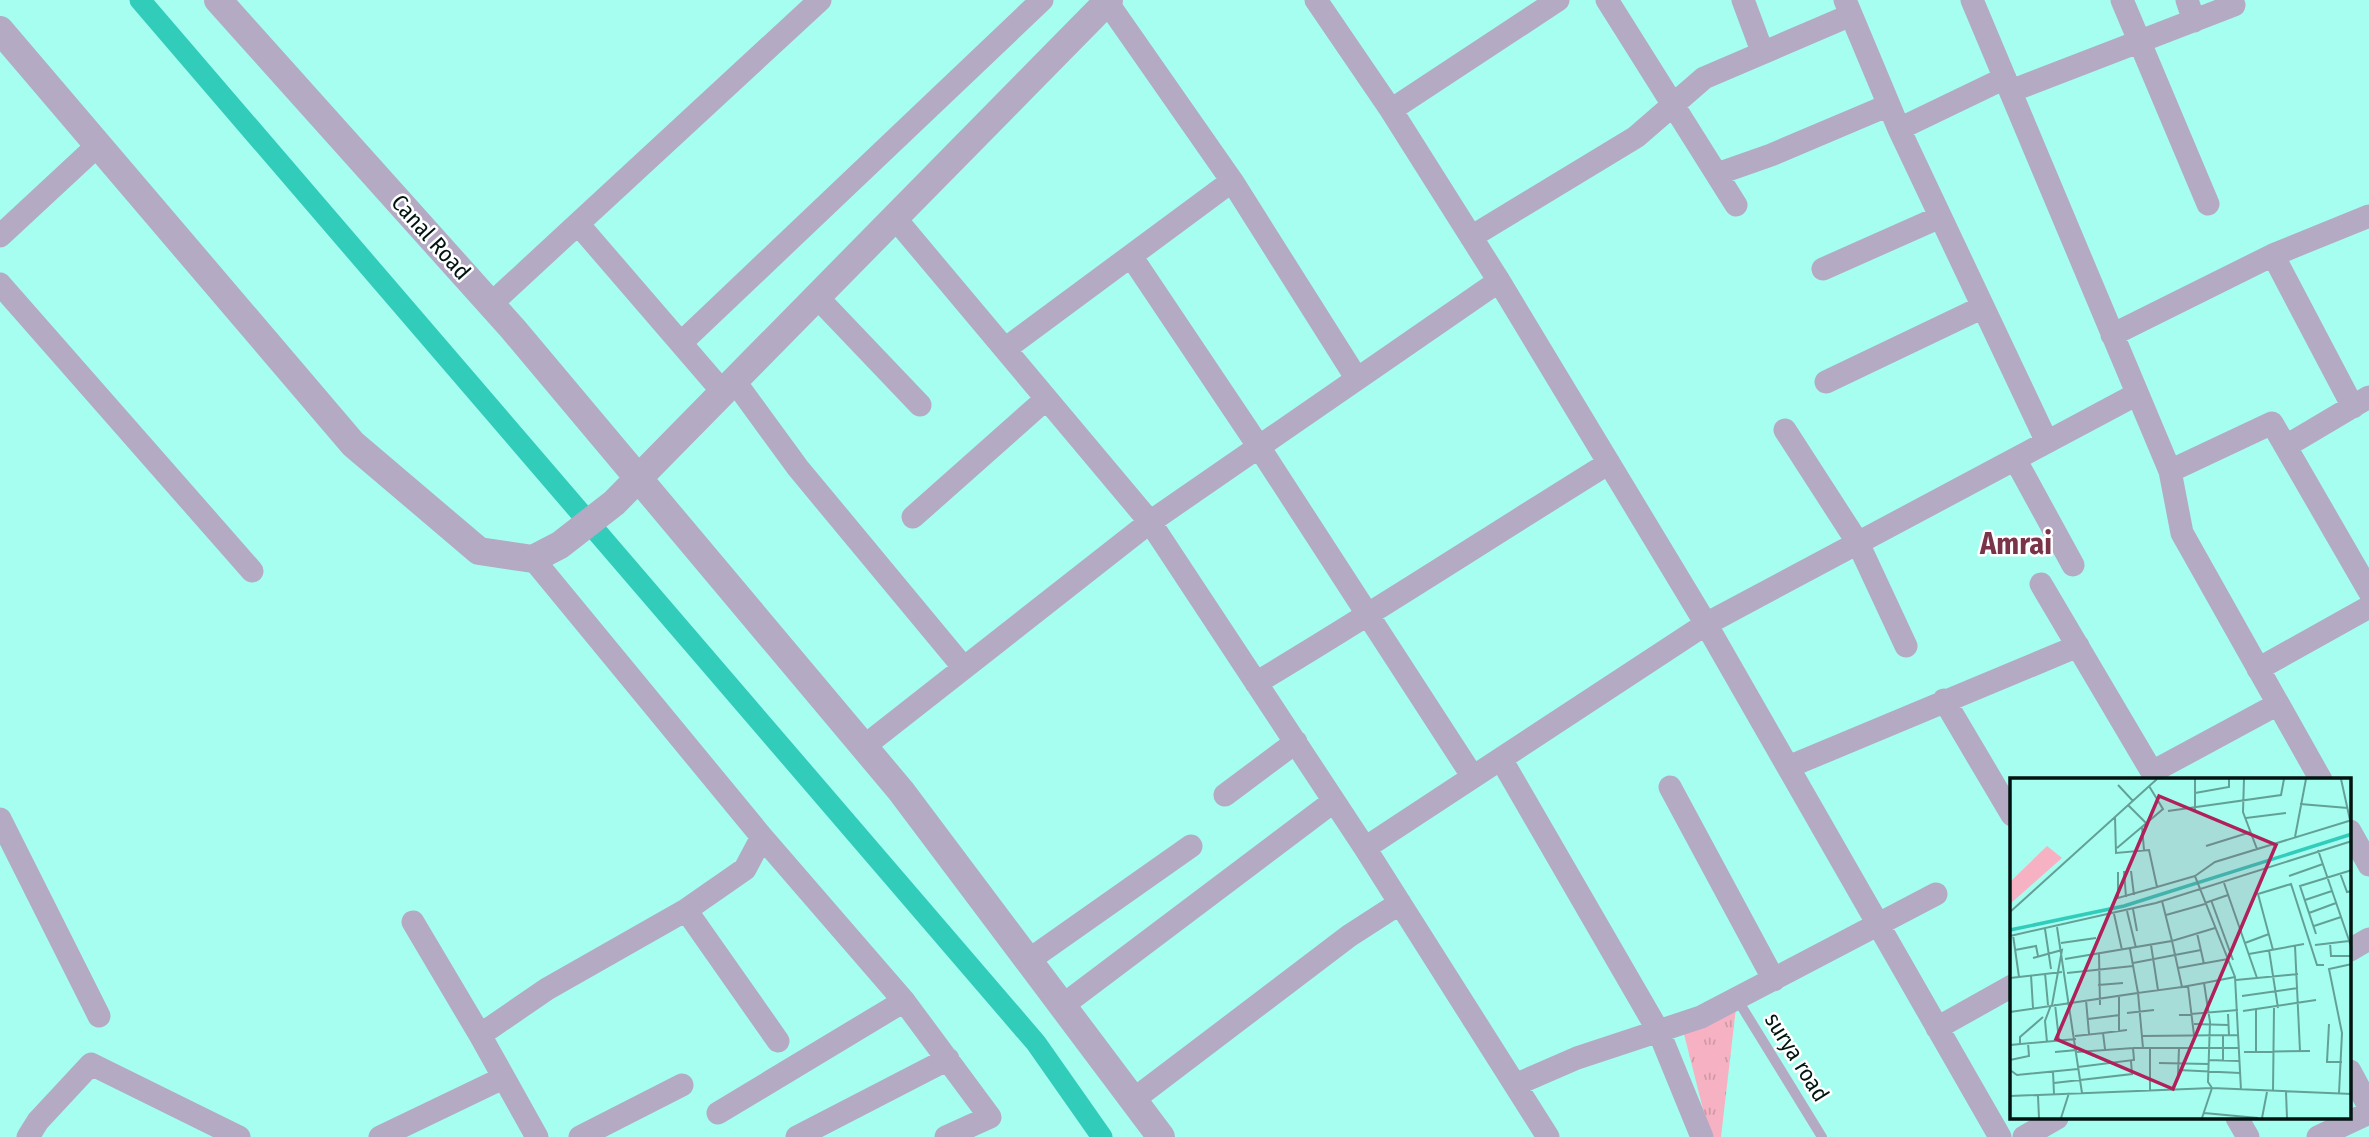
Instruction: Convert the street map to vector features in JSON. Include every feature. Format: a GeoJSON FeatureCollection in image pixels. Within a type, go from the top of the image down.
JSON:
{"type":"FeatureCollection","features":[{"type":"Feature","properties":{"kind":"street","name":"Canal Road"},"geometry":{"type":"LineString","coordinates":[[218,0],[491,304],[862,748],[901,791],[1161,1137]]}},
{"type":"Feature","properties":{"kind":"street"},"geometry":{"type":"LineString","coordinates":[[491,304],[820,0]]}},
{"type":"Feature","properties":{"kind":"street"},"geometry":{"type":"LineString","coordinates":[[681,343],[1042,0]]}},
{"type":"Feature","properties":{"kind":"street"},"geometry":{"type":"LineString","coordinates":[[1316,0],[1391,110],[1499,281],[1706,624],[2000,1137]]}},
{"type":"Feature","properties":{"kind":"street"},"geometry":{"type":"LineString","coordinates":[[1391,110],[1559,0]]}},
{"type":"Feature","properties":{"kind":"street"},"geometry":{"type":"LineString","coordinates":[[1608,0],[1736,205]]}},
{"type":"Feature","properties":{"kind":"street"},"geometry":{"type":"LineString","coordinates":[[1743,0],[1762,51]]}},
{"type":"Feature","properties":{"kind":"street"},"geometry":{"type":"LineString","coordinates":[[1972,0],[2169,471],[2182,533],[2320,778]]}},
{"type":"Feature","properties":{"kind":"street"},"geometry":{"type":"LineString","coordinates":[[2122,0],[2208,204]]}},
{"type":"Feature","properties":{"kind":"street"},"geometry":{"type":"LineString","coordinates":[[0,30],[353,444],[479,551],[533,559],[560,545],[614,503],[1108,1],[1232,181],[1357,379]]}},
{"type":"Feature","properties":{"kind":"street"},"geometry":{"type":"LineString","coordinates":[[1899,129],[2008,85],[2138,42],[2191,10],[2234,5]]}},
{"type":"Feature","properties":{"kind":"street"},"geometry":{"type":"LineString","coordinates":[[1471,237],[1636,137],[1673,102],[1704,78],[1848,8],[1899,129],[2047,442]]}},
{"type":"Feature","properties":{"kind":"street"},"geometry":{"type":"LineString","coordinates":[[1717,174],[1771,155],[1889,105]]}},
{"type":"Feature","properties":{"kind":"street"},"geometry":{"type":"LineString","coordinates":[[0,236],[98,145]]}},
{"type":"Feature","properties":{"kind":"street"},"geometry":{"type":"LineString","coordinates":[[1004,349],[1232,181]]}},
{"type":"Feature","properties":{"kind":"street"},"geometry":{"type":"LineString","coordinates":[[894,216],[1150,522],[1366,848],[1548,1137]]}},
{"type":"Feature","properties":{"kind":"street"},"geometry":{"type":"LineString","coordinates":[[2112,334],[2273,255],[2369,216]]}},
{"type":"Feature","properties":{"kind":"street"},"geometry":{"type":"LineString","coordinates":[[1823,269],[1940,217]]}},
{"type":"Feature","properties":{"kind":"street"},"geometry":{"type":"LineString","coordinates":[[578,224],[681,343],[728,385],[964,668]]}},
{"type":"Feature","properties":{"kind":"street"},"geometry":{"type":"LineString","coordinates":[[2273,255],[2361,402],[2286,446]]}},
{"type":"Feature","properties":{"kind":"street"},"geometry":{"type":"LineString","coordinates":[[1131,256],[1259,447],[1473,777]]}},
{"type":"Feature","properties":{"kind":"street"},"geometry":{"type":"LineString","coordinates":[[862,748],[1150,522],[1499,281]]}},
{"type":"Feature","properties":{"kind":"street"},"geometry":{"type":"LineString","coordinates":[[0,284],[252,571]]}},
{"type":"Feature","properties":{"kind":"street"},"geometry":{"type":"LineString","coordinates":[[816,296],[920,405]]}},
{"type":"Feature","properties":{"kind":"street"},"geometry":{"type":"LineString","coordinates":[[1826,383],[1983,307]]}},
{"type":"Feature","properties":{"kind":"street"},"geometry":{"type":"LineString","coordinates":[[1366,848],[1706,624],[2137,394]]}},
{"type":"Feature","properties":{"kind":"street"},"geometry":{"type":"LineString","coordinates":[[913,517],[1046,399]]}},
{"type":"Feature","properties":{"kind":"street"},"geometry":{"type":"LineString","coordinates":[[2169,471],[2272,423],[2369,591]]}},
{"type":"Feature","properties":{"kind":"street"},"geometry":{"type":"LineString","coordinates":[[1785,430],[1858,543],[1906,646]]}},
{"type":"Feature","properties":{"kind":"street"},"geometry":{"type":"LineString","coordinates":[[2015,459],[2073,565]]}},
{"type":"Feature","properties":{"kind":"street"},"geometry":{"type":"LineString","coordinates":[[1256,683],[1369,616],[1468,550],[1609,463]]}},
{"type":"Feature","properties":{"kind":"street"},"geometry":{"type":"LineString","coordinates":[[533,559],[762,836],[904,1001],[990,1117],[946,1137]]}},
{"type":"Feature","properties":{"kind":"street"},"geometry":{"type":"LineString","coordinates":[[2041,584],[2155,776],[2278,704]]}},
{"type":"Feature","properties":{"kind":"street"},"geometry":{"type":"LineString","coordinates":[[2258,669],[2369,607]]}},
{"type":"Feature","properties":{"kind":"street"},"geometry":{"type":"LineString","coordinates":[[1788,767],[2078,646]]}},
{"type":"Feature","properties":{"kind":"street"},"geometry":{"type":"LineString","coordinates":[[1944,700],[2010,812]]}},
{"type":"Feature","properties":{"kind":"street"},"geometry":{"type":"LineString","coordinates":[[1225,795],[1296,743]]}},
{"type":"Feature","properties":{"kind":"street"},"geometry":{"type":"LineString","coordinates":[[1501,759],[1659,1032],[1702,1137]]}},
{"type":"Feature","properties":{"kind":"street"},"geometry":{"type":"LineString","coordinates":[[1670,787],[1774,980]]}},
{"type":"Feature","properties":{"kind":"street"},"geometry":{"type":"LineString","coordinates":[[1062,1006],[1334,801]]}},
{"type":"Feature","properties":{"kind":"street"},"geometry":{"type":"LineString","coordinates":[[0,819],[99,1016]]}},
{"type":"Feature","properties":{"kind":"street"},"geometry":{"type":"LineString","coordinates":[[2352,835],[2369,865]]}},
{"type":"Feature","properties":{"kind":"street"},"geometry":{"type":"LineString","coordinates":[[480,1035],[547,989],[686,910],[745,869],[762,836]]}},
{"type":"Feature","properties":{"kind":"street"},"geometry":{"type":"LineString","coordinates":[[1029,960],[1191,846]]}},
{"type":"Feature","properties":{"kind":"street"},"geometry":{"type":"LineString","coordinates":[[1515,1085],[1577,1058],[1701,1017],[1937,894]]}},
{"type":"Feature","properties":{"kind":"street"},"geometry":{"type":"LineString","coordinates":[[1133,1100],[1349,936],[1400,902]]}},
{"type":"Feature","properties":{"kind":"street"},"geometry":{"type":"LineString","coordinates":[[686,910],[778,1041]]}},
{"type":"Feature","properties":{"kind":"street"},"geometry":{"type":"LineString","coordinates":[[414,922],[537,1137]]}},
{"type":"Feature","properties":{"kind":"street"},"geometry":{"type":"LineString","coordinates":[[2352,949],[2369,939]]}},
{"type":"Feature","properties":{"kind":"street"},"geometry":{"type":"LineString","coordinates":[[1937,1028],[2010,986]]}},
{"type":"Feature","properties":{"kind":"street"},"geometry":{"type":"LineString","coordinates":[[718,1113],[904,1001]]}},
{"type":"Feature","properties":{"kind":"street"},"geometry":{"type":"LineString","coordinates":[[797,1137],[948,1059]]}},
{"type":"Feature","properties":{"kind":"street"},"geometry":{"type":"LineString","coordinates":[[28,1137],[38,1121],[92,1064],[239,1137]]}},
{"type":"Feature","properties":{"kind":"street"},"geometry":{"type":"LineString","coordinates":[[2352,1075],[2369,1107]]}},
{"type":"Feature","properties":{"kind":"street"},"geometry":{"type":"LineString","coordinates":[[380,1137],[503,1078]]}},
{"type":"Feature","properties":{"kind":"street"},"geometry":{"type":"LineString","coordinates":[[580,1137],[682,1085]]}},
{"type":"Feature","properties":{"kind":"street"},"geometry":{"type":"LineString","coordinates":[[2318,1137],[2369,1113]]}},
{"type":"Feature","properties":{"kind":"street"},"geometry":{"type":"LineString","coordinates":[[2024,1137],[2054,1120]]}},
{"type":"Feature","properties":{"kind":"street"},"geometry":{"type":"LineString","coordinates":[[2238,1120],[2248,1137]]}},
{"type":"Feature","properties":{"kind":"lane","name":"surya road"},"geometry":{"type":"LineString","coordinates":[[1737,999],[1822,1137]]}},
{"type":"Feature","properties":{"kind":"green space"},"geometry":{"type":"Polygon","coordinates":[[[1737,999],[1721,1137],[1710,1137],[1683,1030],[1737,999]]]}},
{"type":"Feature","properties":{"kind":"waterway"},"geometry":{"type":"LineString","coordinates":[[140,0],[1036,1043],[1102,1137]]}},
{"type":"Feature","properties":{"kind":"district","name":"Amrai"},"geometry":{"type":"Point","coordinates":[2016,544]}}]}
